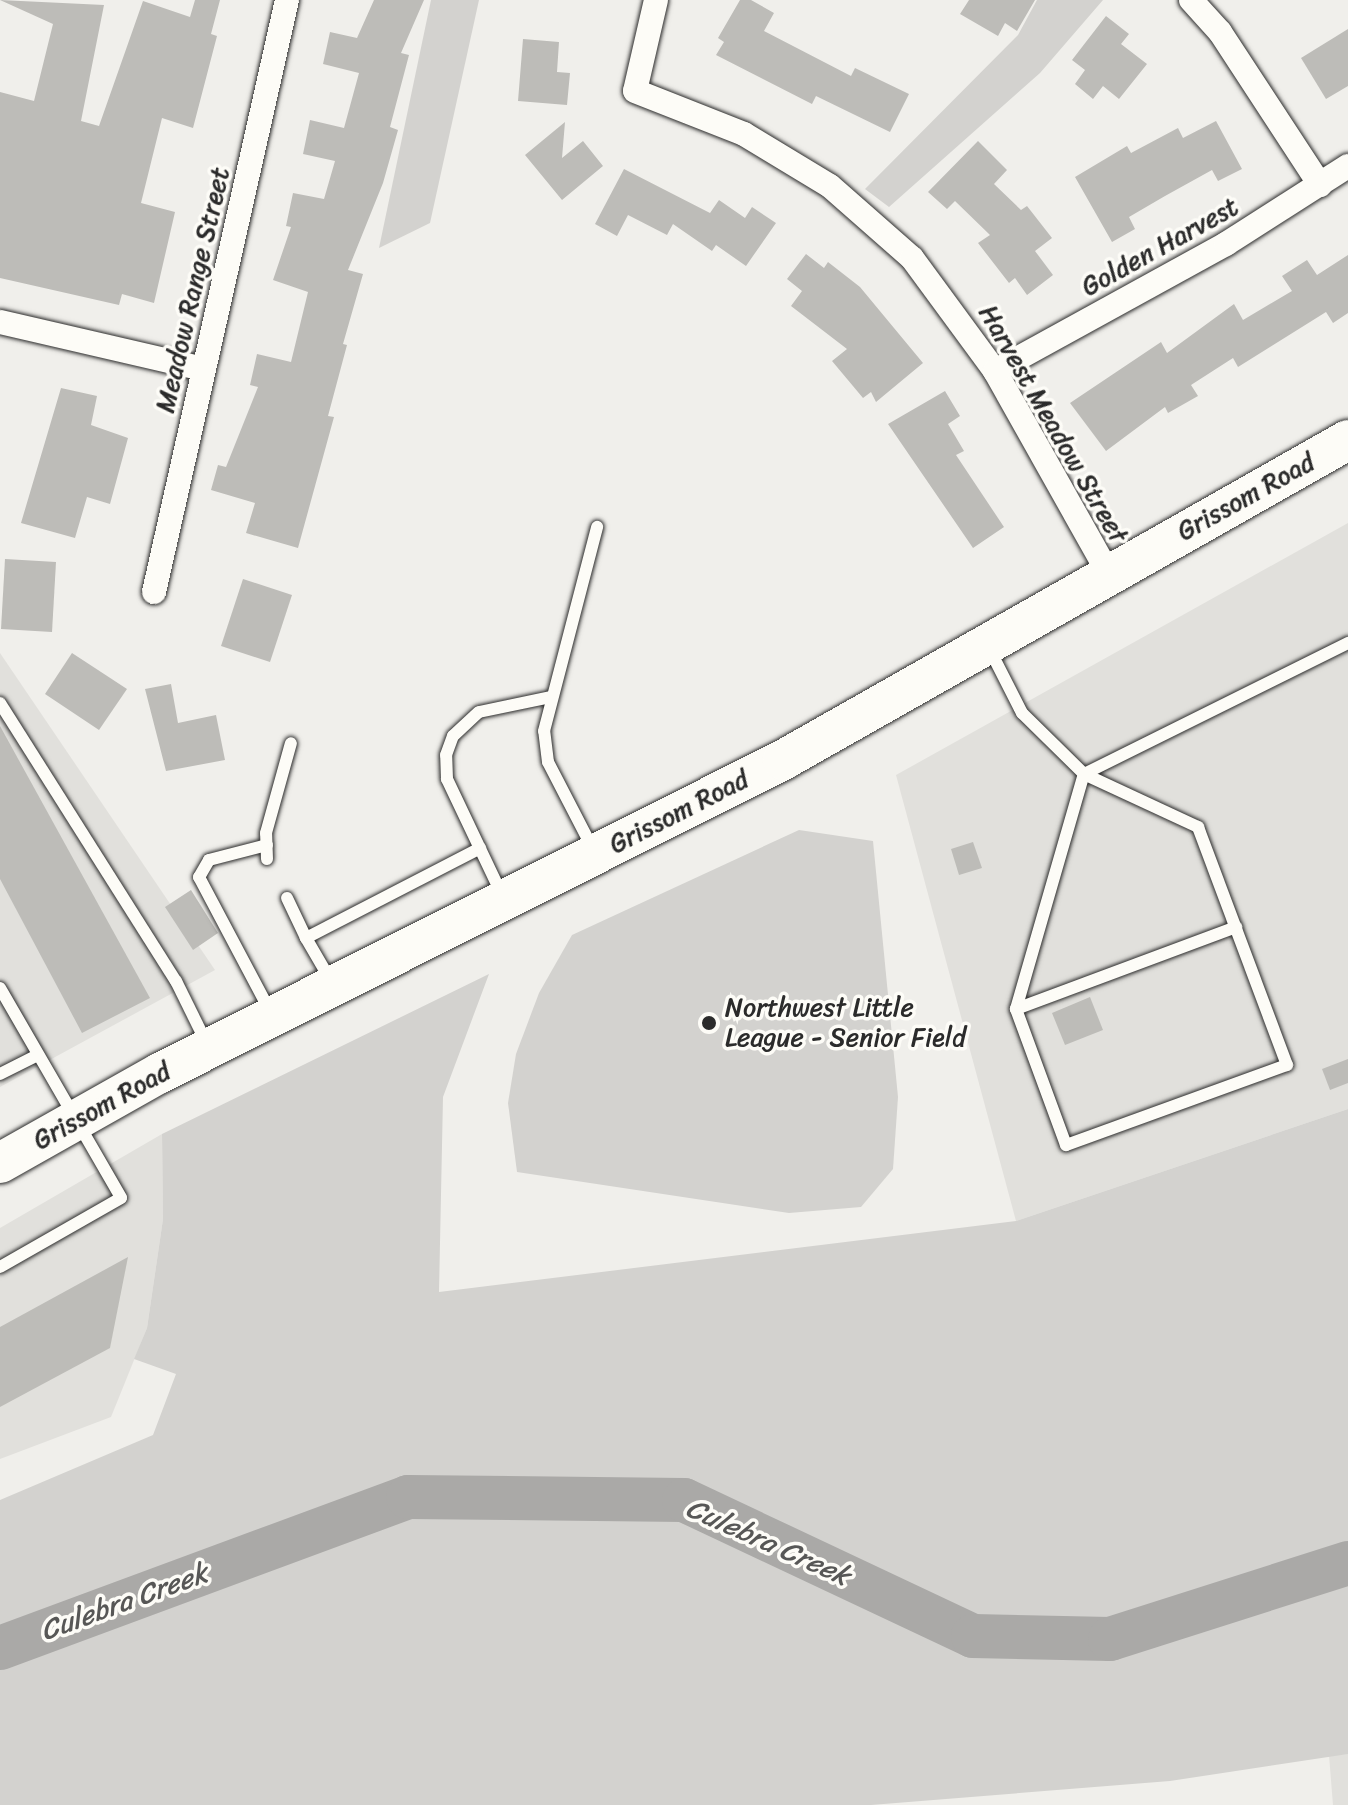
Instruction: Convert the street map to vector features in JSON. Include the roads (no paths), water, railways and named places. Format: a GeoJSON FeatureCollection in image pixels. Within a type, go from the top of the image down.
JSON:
{"type":"FeatureCollection","features":[{"type":"Feature","properties":{"kind":"main road","name":"Grissom Road"},"geometry":{"type":"LineString","coordinates":[[0,1163],[209,1048],[783,760],[1348,440]]}},
{"type":"Feature","properties":{"kind":"street","name":"Meadow Range Street"},"geometry":{"type":"LineString","coordinates":[[154,592],[287,0]]}},
{"type":"Feature","properties":{"kind":"street","name":"Harvest Meadow Street"},"geometry":{"type":"LineString","coordinates":[[656,0],[635,91],[744,134],[830,186],[912,258],[995,371],[1109,574]]}},
{"type":"Feature","properties":{"kind":"street"},"geometry":{"type":"LineString","coordinates":[[1191,0],[1220,32],[1320,185]]}},
{"type":"Feature","properties":{"kind":"street","name":"Golden Harvest"},"geometry":{"type":"LineString","coordinates":[[995,371],[1226,244],[1348,166]]}},
{"type":"Feature","properties":{"kind":"street"},"geometry":{"type":"LineString","coordinates":[[0,322],[204,369]]}},
{"type":"Feature","properties":{"kind":"lane"},"geometry":{"type":"LineString","coordinates":[[596,854],[548,762],[544,731],[597,527]]}},
{"type":"Feature","properties":{"kind":"lane"},"geometry":{"type":"LineString","coordinates":[[986,644],[1022,713],[1084,774],[1198,827],[1287,1065],[1066,1145],[1016,1009],[1084,774],[1348,643]]}},
{"type":"Feature","properties":{"kind":"lane"},"geometry":{"type":"LineString","coordinates":[[504,900],[447,779],[446,755],[453,736],[489,707],[551,697]]}},
{"type":"Feature","properties":{"kind":"lane"},"geometry":{"type":"LineString","coordinates":[[0,703],[176,981],[209,1048]]}},
{"type":"Feature","properties":{"kind":"lane"},"geometry":{"type":"LineString","coordinates":[[273,1016],[199,877],[209,860],[267,852],[291,743]]}},
{"type":"Feature","properties":{"kind":"lane"},"geometry":{"type":"LineString","coordinates":[[306,938],[480,848]]}},
{"type":"Feature","properties":{"kind":"lane"},"geometry":{"type":"LineString","coordinates":[[287,898],[334,986]]}},
{"type":"Feature","properties":{"kind":"lane"},"geometry":{"type":"LineString","coordinates":[[1016,1009],[1236,927]]}},
{"type":"Feature","properties":{"kind":"lane"},"geometry":{"type":"LineString","coordinates":[[0,988],[79,1119],[121,1198],[0,1267]]}},
{"type":"Feature","properties":{"kind":"lane"},"geometry":{"type":"LineString","coordinates":[[0,1074],[38,1055]]}},
{"type":"Feature","properties":{"kind":"waterway","name":"Culebra Creek"},"geometry":{"type":"LineString","coordinates":[[0,1648],[408,1497],[684,1500],[973,1636],[1110,1639],[1348,1563]]}},
{"type":"Feature","properties":{"kind":"place","name":"Northwest Little League - Senior Field"},"geometry":{"type":"Point","coordinates":[709,1023]}}]}
